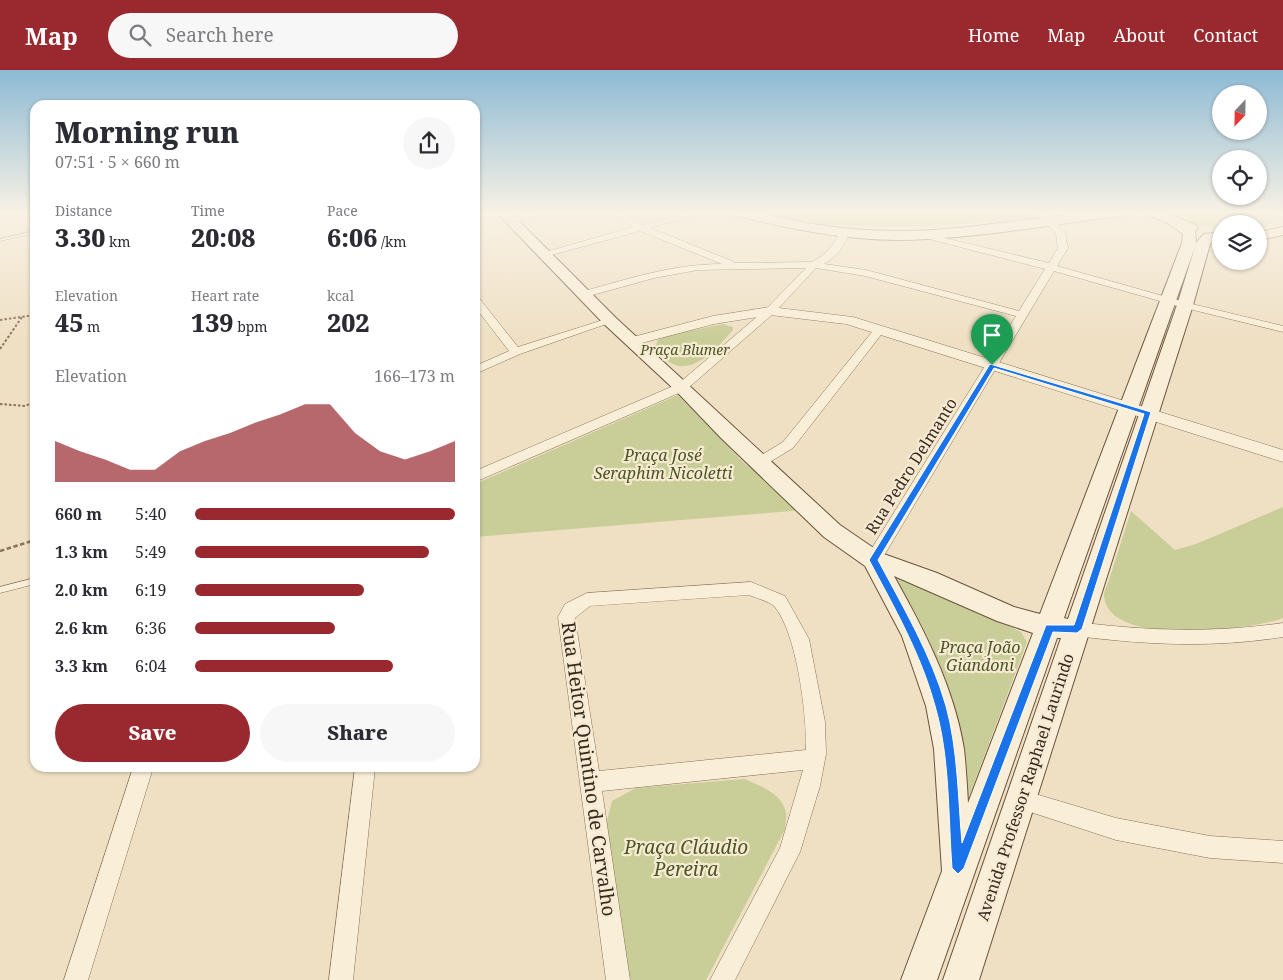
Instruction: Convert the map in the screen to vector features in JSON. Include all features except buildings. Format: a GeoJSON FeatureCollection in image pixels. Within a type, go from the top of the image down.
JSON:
{"type":"FeatureCollection","features":[{"type":"Feature","properties":{"kind":"main road"},"geometry":{"type":"LineString","coordinates":[[544,254],[610,321],[634,341],[728,434],[832,531],[873,560],[911,572],[985,606],[1063,628]]}},
{"type":"Feature","properties":{"kind":"main road","name":"Avenida Professor Raphael Laurindo"},"geometry":{"type":"LineString","coordinates":[[1177,302],[1187,254]]}},
{"type":"Feature","properties":{"kind":"main road","name":"Avenida Professor Raphael Laurindo"},"geometry":{"type":"LineString","coordinates":[[919,980],[958,868],[1063,628],[1177,302],[1198,254]]}},
{"type":"Feature","properties":{"kind":"main road"},"geometry":{"type":"LineString","coordinates":[[873,560],[914,635],[940,706],[949,749],[958,868]]}},
{"type":"Feature","properties":{"kind":"main road","name":"Avenida Professor Raphael Laurindo"},"geometry":{"type":"LineString","coordinates":[[961,980],[1022,800],[1063,628]]}},
{"type":"Feature","properties":{"kind":"street"},"geometry":{"type":"LineString","coordinates":[[708,254],[734,265]]}},
{"type":"Feature","properties":{"kind":"street"},"geometry":{"type":"LineString","coordinates":[[480,475],[682,387],[770,311],[814,265],[830,254]]}},
{"type":"Feature","properties":{"kind":"street"},"geometry":{"type":"LineString","coordinates":[[999,254],[1283,329]]}},
{"type":"Feature","properties":{"kind":"street","name":"Rua Pedro Delmanto"},"geometry":{"type":"LineString","coordinates":[[873,560],[1059,254]]}},
{"type":"Feature","properties":{"kind":"street"},"geometry":{"type":"LineString","coordinates":[[585,294],[677,270],[734,265],[814,265],[866,273],[1023,315]]}},
{"type":"Feature","properties":{"kind":"street"},"geometry":{"type":"LineString","coordinates":[[480,306],[516,352]]}},
{"type":"Feature","properties":{"kind":"street"},"geometry":{"type":"LineString","coordinates":[[634,341],[713,320],[770,311],[821,316],[880,329],[1283,456]]}},
{"type":"Feature","properties":{"kind":"street"},"geometry":{"type":"LineString","coordinates":[[480,368],[516,352],[610,321]]}},
{"type":"Feature","properties":{"kind":"street"},"geometry":{"type":"LineString","coordinates":[[760,462],[788,445],[880,329]]}},
{"type":"Feature","properties":{"kind":"street","name":"Rua Heitor Quintino de Carvalho"},"geometry":{"type":"LineString","coordinates":[[618,980],[566,617],[578,603],[587,600],[751,588],[779,601],[800,639],[816,722],[815,759],[807,795],[789,852],[722,980]]}},
{"type":"Feature","properties":{"kind":"street"},"geometry":{"type":"LineString","coordinates":[[1063,628],[1127,636],[1199,640],[1246,636],[1283,630]]}},
{"type":"Feature","properties":{"kind":"street"},"geometry":{"type":"LineString","coordinates":[[591,782],[815,759]]}},
{"type":"Feature","properties":{"kind":"street"},"geometry":{"type":"LineString","coordinates":[[76,980],[142,772]]}},
{"type":"Feature","properties":{"kind":"street"},"geometry":{"type":"LineString","coordinates":[[341,980],[365,772]]}},
{"type":"Feature","properties":{"kind":"street"},"geometry":{"type":"LineString","coordinates":[[1022,800],[1125,831],[1210,847],[1283,852]]}},
{"type":"Feature","properties":{"kind":"lane"},"geometry":{"type":"LineString","coordinates":[[0,590],[30,581]]}},
{"type":"Feature","properties":{"kind":"path"},"geometry":{"type":"LineString","coordinates":[[0,320],[30,316]]}},
{"type":"Feature","properties":{"kind":"path"},"geometry":{"type":"LineString","coordinates":[[0,349],[22,317]]}},
{"type":"Feature","properties":{"kind":"path"},"geometry":{"type":"LineString","coordinates":[[0,404],[27,406],[30,404]]}},
{"type":"Feature","properties":{"kind":"path"},"geometry":{"type":"LineString","coordinates":[[0,551],[30,542]]}},
{"type":"Feature","properties":{"kind":"green space","name":"Praça Blumer"},"geometry":{"type":"Polygon","coordinates":[[[723,324],[733,327],[733,330],[720,345],[695,364],[677,366],[662,356],[655,347],[658,340],[669,335],[723,324]]]}},
{"type":"Feature","properties":{"kind":"green space","name":"Praça José Seraphim Nicoletti"},"geometry":{"type":"Polygon","coordinates":[[[678,395],[743,462],[803,510],[480,537],[480,482],[678,395]]]}},
{"type":"Feature","properties":{"kind":"green space"},"geometry":{"type":"Polygon","coordinates":[[[1283,507],[1283,618],[1242,627],[1183,631],[1153,629],[1128,623],[1111,612],[1104,593],[1131,511],[1175,550],[1196,544],[1283,507]]]}},
{"type":"Feature","properties":{"kind":"green space","name":"Praça João Giandoni"},"geometry":{"type":"Polygon","coordinates":[[[887,571],[1008,625],[1021,632],[1027,642],[967,802],[963,739],[949,688],[922,626],[887,571]]]}},
{"type":"Feature","properties":{"kind":"green space","name":"Praça Cláudio Pereira"},"geometry":{"type":"Polygon","coordinates":[[[744,779],[770,791],[780,801],[786,813],[785,829],[706,980],[631,980],[626,966],[606,825],[612,801],[636,788],[744,779]]]}},
{"type":"Feature","properties":{"kind":"route"},"geometry":{"type":"LineString","coordinates":[[992,365],[1148,412],[1077,629],[1049,628],[958,868],[949,749],[940,706],[929,670],[914,635],[873,560],[992,365]]}}]}
